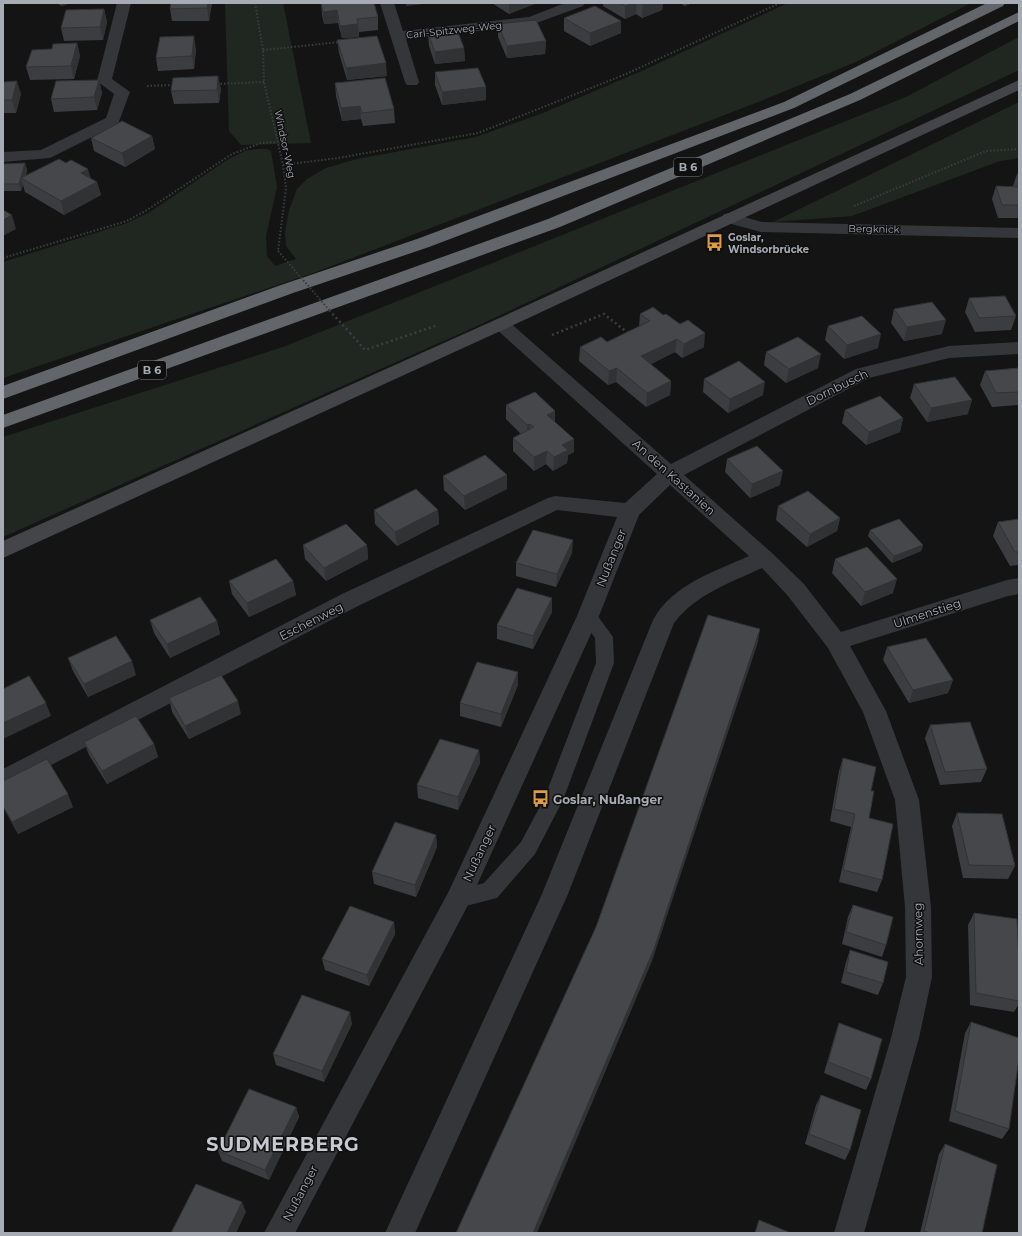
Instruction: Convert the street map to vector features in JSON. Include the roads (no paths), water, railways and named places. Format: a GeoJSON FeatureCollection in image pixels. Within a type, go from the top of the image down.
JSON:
{"type":"FeatureCollection","features":[{"type":"Feature","properties":{"kind":"highway","name":"B 6"},"geometry":{"type":"LineString","coordinates":[[3,393],[287,289],[423,243],[789,105],[998,3]]}},
{"type":"Feature","properties":{"kind":"highway","name":"B 6"},"geometry":{"type":"LineString","coordinates":[[3,422],[554,224],[855,97],[1019,16]]}},
{"type":"Feature","properties":{"kind":"street"},"geometry":{"type":"LineString","coordinates":[[3,157],[44,155],[113,121],[122,92],[104,81],[124,3]]}},
{"type":"Feature","properties":{"kind":"street","name":"Carl-Spitzweg-Weg"},"geometry":{"type":"LineString","coordinates":[[387,3],[412,82]]}},
{"type":"Feature","properties":{"kind":"street","name":"Carl-Spitzweg-Weg"},"geometry":{"type":"LineString","coordinates":[[398,36],[531,21],[578,3]]}},
{"type":"Feature","properties":{"kind":"street"},"geometry":{"type":"LineString","coordinates":[[3,550],[500,324],[1019,84]]}},
{"type":"Feature","properties":{"kind":"street","name":"Bergknick"},"geometry":{"type":"LineString","coordinates":[[730,218],[761,227],[1019,233]]}},
{"type":"Feature","properties":{"kind":"street","name":"An den Kastanien"},"geometry":{"type":"LineString","coordinates":[[500,324],[765,558],[796,590],[836,642]]}},
{"type":"Feature","properties":{"kind":"street","name":"Dornbusch"},"geometry":{"type":"LineString","coordinates":[[670,473],[864,373],[949,352],[1019,348]]}},
{"type":"Feature","properties":{"kind":"street","name":"Nußanger"},"geometry":{"type":"LineString","coordinates":[[279,1233],[458,899],[588,616],[630,511],[670,473]]}},
{"type":"Feature","properties":{"kind":"street","name":"Eschenweg"},"geometry":{"type":"LineString","coordinates":[[3,780],[350,600],[555,503],[630,511]]}},
{"type":"Feature","properties":{"kind":"street"},"geometry":{"type":"LineString","coordinates":[[400,1233],[555,894],[664,620],[676,604],[696,589],[765,558]]}},
{"type":"Feature","properties":{"kind":"street","name":"Ulmenstieg"},"geometry":{"type":"LineString","coordinates":[[836,642],[1008,588],[1019,586]]}},
{"type":"Feature","properties":{"kind":"street","name":"Ahornweg"},"geometry":{"type":"LineString","coordinates":[[836,642],[874,711],[907,800],[918,907],[919,977],[905,1038],[849,1233]]}},
{"type":"Feature","properties":{"kind":"lane"},"geometry":{"type":"LineString","coordinates":[[458,899],[490,891],[528,848],[553,800],[605,662],[604,637],[588,616]]}},
{"type":"Feature","properties":{"kind":"place","name":"Goslar, Windsorbrücke"},"geometry":{"type":"Point","coordinates":[715,243]}},
{"type":"Feature","properties":{"kind":"place","name":"Goslar, Nußanger"},"geometry":{"type":"Point","coordinates":[540,799]}},
{"type":"Feature","properties":{"kind":"district","name":"SUDMERBERG"},"geometry":{"type":"Point","coordinates":[283,1144]}}]}
